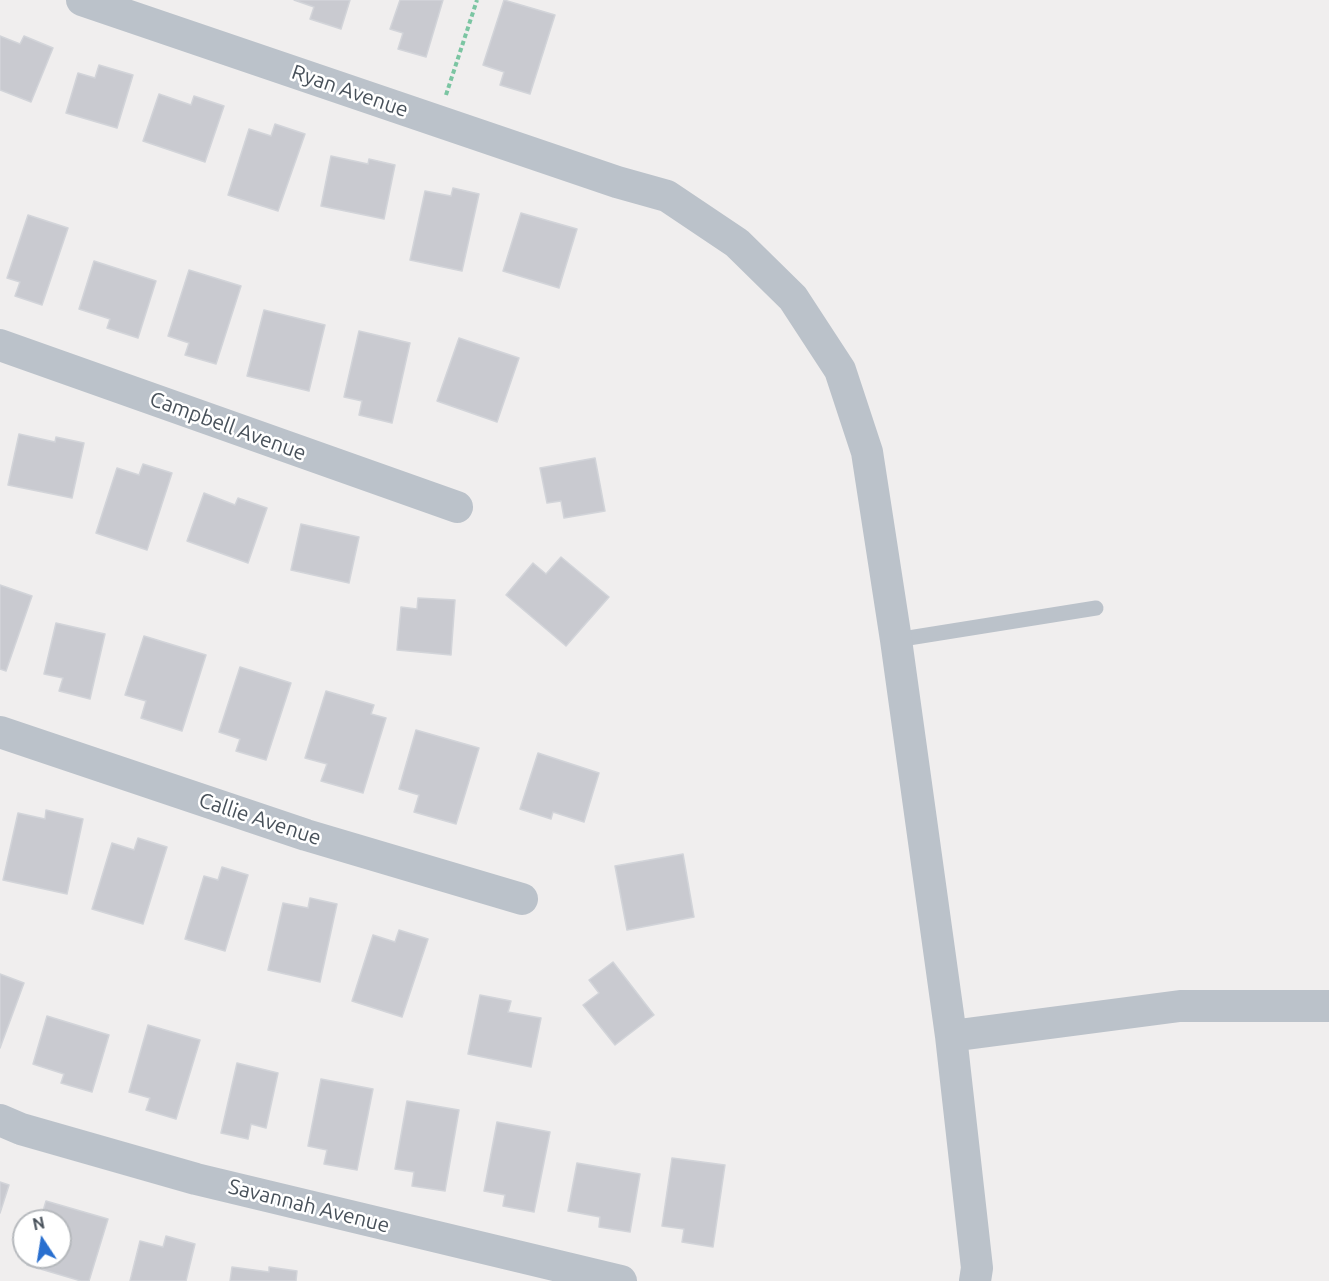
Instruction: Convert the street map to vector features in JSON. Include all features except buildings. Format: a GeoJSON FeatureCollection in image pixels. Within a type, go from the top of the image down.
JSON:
{"type":"FeatureCollection","features":[{"type":"Feature","properties":{"kind":"street","name":"Ryan Avenue"},"geometry":{"type":"LineString","coordinates":[[82,0],[617,182],[667,196],[737,243],[793,298],[840,370],[867,452],[896,640],[951,1036],[977,1268],[975,1281]]}},
{"type":"Feature","properties":{"kind":"street","name":"Campbell Avenue"},"geometry":{"type":"LineString","coordinates":[[0,345],[457,507]]}},
{"type":"Feature","properties":{"kind":"street","name":"Callie Avenue"},"geometry":{"type":"LineString","coordinates":[[0,732],[306,835],[522,899]]}},
{"type":"Feature","properties":{"kind":"street"},"geometry":{"type":"LineString","coordinates":[[951,1036],[1180,1006],[1329,1006]]}},
{"type":"Feature","properties":{"kind":"street","name":"Savannah Avenue"},"geometry":{"type":"LineString","coordinates":[[0,1120],[21,1129],[196,1179],[621,1281]]}},
{"type":"Feature","properties":{"kind":"lane"},"geometry":{"type":"LineString","coordinates":[[896,640],[1096,608]]}},
{"type":"Feature","properties":{"kind":"path"},"geometry":{"type":"LineString","coordinates":[[438,121],[477,0]]}}]}
